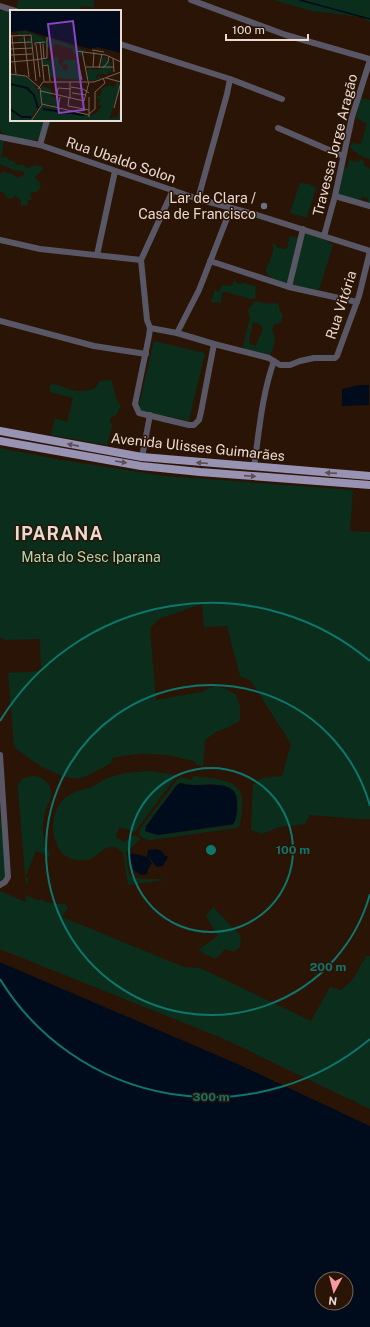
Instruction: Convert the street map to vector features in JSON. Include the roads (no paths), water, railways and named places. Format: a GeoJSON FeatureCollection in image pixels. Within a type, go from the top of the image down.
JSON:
{"type":"FeatureCollection","features":[{"type":"Feature","properties":{"kind":"main road","name":"Avenida Ulisses Guimarães"},"geometry":{"type":"LineString","coordinates":[[0,431],[142,457],[370,476]]}},
{"type":"Feature","properties":{"kind":"main road","name":"Avenida Ulisses Guimarães"},"geometry":{"type":"LineString","coordinates":[[0,441],[148,466],[200,472],[370,485]]}},
{"type":"Feature","properties":{"kind":"street"},"geometry":{"type":"LineString","coordinates":[[191,0],[286,35],[370,60]]}},
{"type":"Feature","properties":{"kind":"street"},"geometry":{"type":"LineString","coordinates":[[0,6],[13,10]]}},
{"type":"Feature","properties":{"kind":"street"},"geometry":{"type":"LineString","coordinates":[[121,44],[230,79],[282,99]]}},
{"type":"Feature","properties":{"kind":"street","name":"Travessa Jorge Aragão"},"geometry":{"type":"LineString","coordinates":[[324,236],[335,196],[352,117],[370,60]]}},
{"type":"Feature","properties":{"kind":"street"},"geometry":{"type":"LineString","coordinates":[[198,199],[230,79]]}},
{"type":"Feature","properties":{"kind":"street"},"geometry":{"type":"LineString","coordinates":[[40,145],[47,121]]}},
{"type":"Feature","properties":{"kind":"street"},"geometry":{"type":"LineString","coordinates":[[278,128],[343,156]]}},
{"type":"Feature","properties":{"kind":"street","name":"Rua Ubaldo Solon"},"geometry":{"type":"LineString","coordinates":[[0,137],[40,145],[198,199],[303,229],[370,251]]}},
{"type":"Feature","properties":{"kind":"street"},"geometry":{"type":"LineString","coordinates":[[97,255],[116,171]]}},
{"type":"Feature","properties":{"kind":"street"},"geometry":{"type":"LineString","coordinates":[[173,190],[141,260],[147,320],[150,328],[135,404],[139,413],[189,425],[194,425],[197,423],[201,412],[214,344]]}},
{"type":"Feature","properties":{"kind":"street"},"geometry":{"type":"LineString","coordinates":[[335,196],[370,206]]}},
{"type":"Feature","properties":{"kind":"street"},"geometry":{"type":"LineString","coordinates":[[178,333],[199,290],[230,208]]}},
{"type":"Feature","properties":{"kind":"street"},"geometry":{"type":"LineString","coordinates":[[289,287],[303,229]]}},
{"type":"Feature","properties":{"kind":"street"},"geometry":{"type":"LineString","coordinates":[[0,240],[40,249],[141,260]]}},
{"type":"Feature","properties":{"kind":"street","name":"Rua Vitória"},"geometry":{"type":"LineString","coordinates":[[274,361],[280,365],[290,365],[314,358],[336,358],[357,302],[370,251]]}},
{"type":"Feature","properties":{"kind":"street"},"geometry":{"type":"LineString","coordinates":[[210,261],[289,287],[357,302]]}},
{"type":"Feature","properties":{"kind":"street"},"geometry":{"type":"LineString","coordinates":[[0,321],[94,346],[146,354]]}},
{"type":"Feature","properties":{"kind":"street"},"geometry":{"type":"LineString","coordinates":[[150,328],[178,333],[274,361],[270,371],[261,416],[254,467]]}},
{"type":"Feature","properties":{"kind":"street"},"geometry":{"type":"LineString","coordinates":[[142,457],[150,415]]}},
{"type":"Feature","properties":{"kind":"street"},"geometry":{"type":"LineString","coordinates":[[0,755],[8,877],[5,882],[0,885]]}},
{"type":"Feature","properties":{"kind":"water"},"geometry":{"type":"Polygon","coordinates":[[[359,385],[369,385],[369,405],[342,406],[342,389],[359,385]]]}},
{"type":"Feature","properties":{"kind":"water"},"geometry":{"type":"Polygon","coordinates":[[[180,783],[190,785],[221,785],[233,790],[236,795],[237,811],[233,824],[158,835],[145,831],[146,826],[180,783]]]}},
{"type":"Feature","properties":{"kind":"water"},"geometry":{"type":"Polygon","coordinates":[[[156,849],[162,851],[164,855],[168,857],[163,866],[157,867],[148,857],[152,863],[147,874],[142,875],[132,869],[128,858],[132,853],[147,857],[148,850],[156,849]]]}},
{"type":"Feature","properties":{"kind":"water"},"geometry":{"type":"Polygon","coordinates":[[[0,962],[238,1064],[370,1126],[370,1327],[0,1327],[0,962]]]}},
{"type":"Feature","properties":{"kind":"waterway"},"geometry":{"type":"LineString","coordinates":[[300,0],[370,19]]}},
{"type":"Feature","properties":{"kind":"place","name":"Lar de Clara / Casa de Francisco"},"geometry":{"type":"Point","coordinates":[264,206]}},
{"type":"Feature","properties":{"kind":"district","name":"IPARANA"},"geometry":{"type":"Point","coordinates":[59,534]}},
{"type":"Feature","properties":{"kind":"park label","name":"Mata do Sesc Iparana"},"geometry":{"type":"Point","coordinates":[91,557]}}]}
